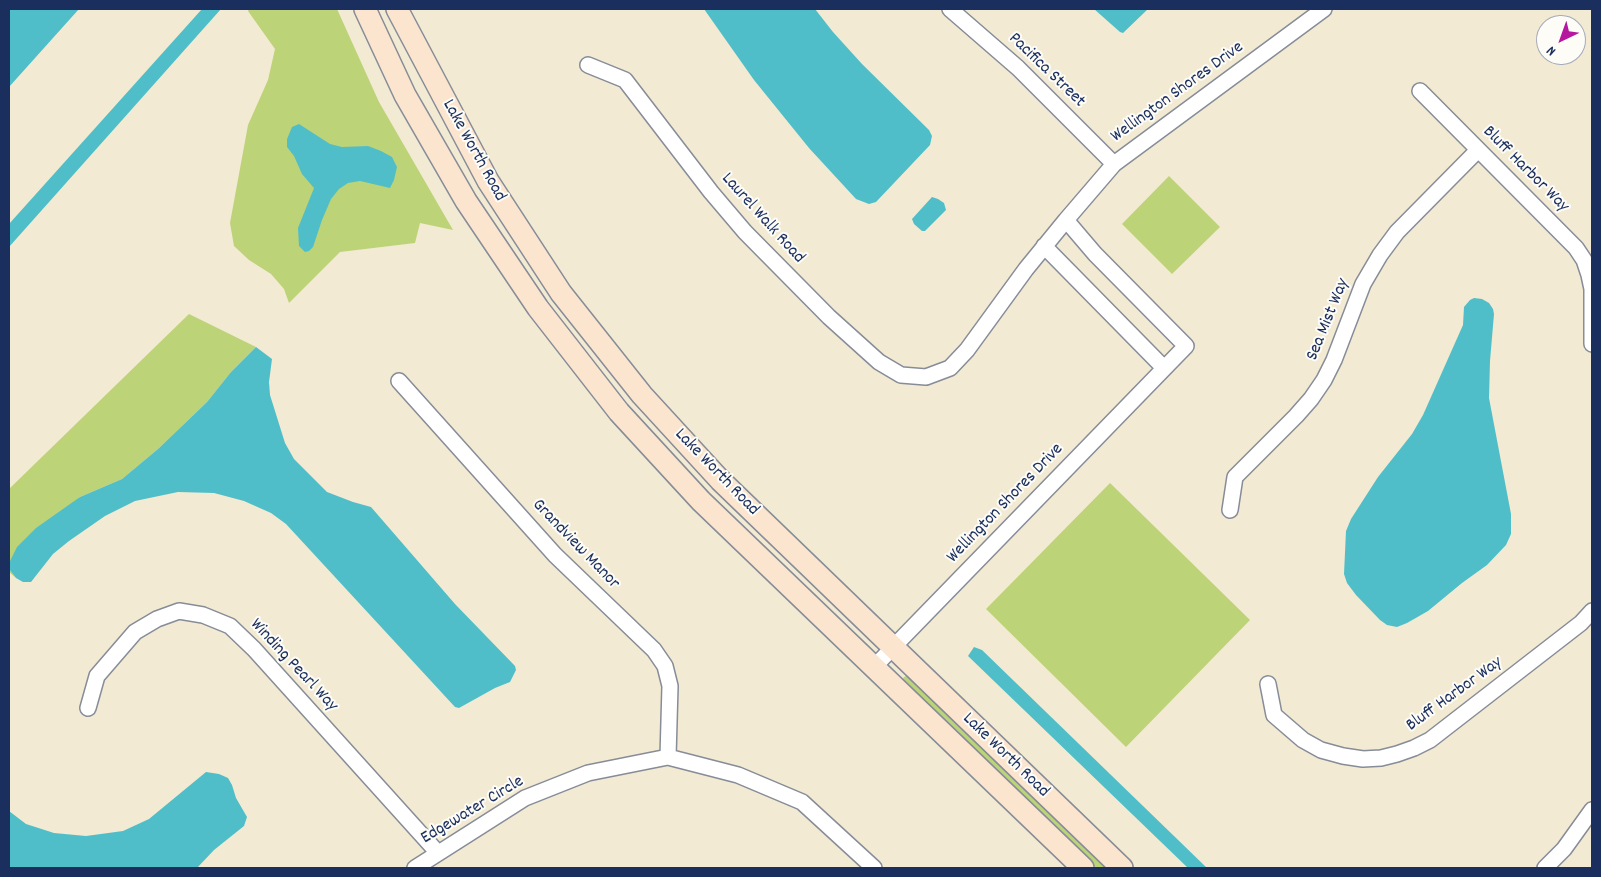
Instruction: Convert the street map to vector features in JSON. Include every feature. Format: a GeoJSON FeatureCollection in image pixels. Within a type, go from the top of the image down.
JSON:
{"type":"FeatureCollection","features":[{"type":"Feature","properties":{"kind":"street","name":"Lake Worth Road"},"geometry":{"type":"LineString","coordinates":[[365,9],[405,95],[466,201],[538,308],[619,412],[701,500],[1083,868]]}},
{"type":"Feature","properties":{"kind":"street","name":"Lake Worth Road"},"geometry":{"type":"LineString","coordinates":[[396,9],[488,182],[561,294],[642,395],[720,480],[1122,868]]}},
{"type":"Feature","properties":{"kind":"street","name":"Pacifica Street"},"geometry":{"type":"LineString","coordinates":[[950,9],[1018,68],[1114,164]]}},
{"type":"Feature","properties":{"kind":"street","name":"Wellington Shores Drive"},"geometry":{"type":"LineString","coordinates":[[926,377],[950,368],[967,350],[1044,246],[1114,164],[1324,9]]}},
{"type":"Feature","properties":{"kind":"street","name":"Laurel Walk Road"},"geometry":{"type":"LineString","coordinates":[[588,65],[625,80],[711,192],[745,232],[829,317],[879,362],[900,375],[926,377]]}},
{"type":"Feature","properties":{"kind":"street","name":"Bluff Harbor Way"},"geometry":{"type":"LineString","coordinates":[[1420,91],[1576,248],[1584,260],[1592,289],[1592,344]]}},
{"type":"Feature","properties":{"kind":"street","name":"Sea Mist Way"},"geometry":{"type":"LineString","coordinates":[[1230,510],[1234,476],[1296,416],[1324,380],[1334,360],[1363,284],[1380,255],[1397,232],[1478,150]]}},
{"type":"Feature","properties":{"kind":"street","name":"Wellington Shores Drive"},"geometry":{"type":"LineString","coordinates":[[874,667],[1186,346],[1095,254],[1066,220]]}},
{"type":"Feature","properties":{"kind":"street"},"geometry":{"type":"LineString","coordinates":[[1044,246],[1164,368]]}},
{"type":"Feature","properties":{"kind":"street","name":"Grandview Manor"},"geometry":{"type":"LineString","coordinates":[[399,381],[555,554],[654,650],[664,666],[670,686],[668,757]]}},
{"type":"Feature","properties":{"kind":"street","name":"Winding Pearl Way"},"geometry":{"type":"LineString","coordinates":[[88,708],[97,676],[135,632],[157,619],[179,611],[203,615],[230,626],[254,649],[438,853]]}},
{"type":"Feature","properties":{"kind":"street","name":"Bluff Harbor Way"},"geometry":{"type":"LineString","coordinates":[[1268,684],[1274,715],[1303,740],[1321,750],[1342,756],[1363,759],[1381,758],[1414,748],[1430,740],[1581,623],[1592,611]]}},
{"type":"Feature","properties":{"kind":"street","name":"Edgewater Circle"},"geometry":{"type":"LineString","coordinates":[[415,868],[525,798],[588,773],[668,757],[738,775],[802,802],[874,868]]}},
{"type":"Feature","properties":{"kind":"street"},"geometry":{"type":"LineString","coordinates":[[1545,868],[1564,849],[1592,810]]}},
{"type":"Feature","properties":{"kind":"green space"},"geometry":{"type":"Polygon","coordinates":[[[249,9],[337,9],[379,102],[453,230],[420,223],[415,243],[340,252],[289,303],[284,289],[271,274],[249,260],[234,246],[230,223],[248,125],[268,80],[275,49],[248,11],[249,9]]]}},
{"type":"Feature","properties":{"kind":"green space"},"geometry":{"type":"Polygon","coordinates":[[[1169,176],[1220,227],[1172,274],[1122,224],[1169,176]]]}},
{"type":"Feature","properties":{"kind":"green space"},"geometry":{"type":"Polygon","coordinates":[[[189,314],[256,347],[231,372],[207,402],[158,449],[122,479],[80,497],[9,569],[9,489],[189,314]]]}},
{"type":"Feature","properties":{"kind":"green space"},"geometry":{"type":"Polygon","coordinates":[[[1110,483],[1250,620],[1126,747],[986,609],[1110,483]]]}},
{"type":"Feature","properties":{"kind":"green space"},"geometry":{"type":"Polygon","coordinates":[[[909,673],[1109,868],[1096,868],[901,680],[909,673]]]}},
{"type":"Feature","properties":{"kind":"water"},"geometry":{"type":"Polygon","coordinates":[[[9,9],[79,9],[9,87],[9,9]]]}},
{"type":"Feature","properties":{"kind":"water"},"geometry":{"type":"Polygon","coordinates":[[[202,9],[221,9],[9,247],[9,224],[202,9]]]}},
{"type":"Feature","properties":{"kind":"water"},"geometry":{"type":"Polygon","coordinates":[[[704,9],[815,9],[862,64],[929,130],[932,136],[930,145],[876,202],[869,204],[856,199],[809,148],[754,80],[704,9]]]}},
{"type":"Feature","properties":{"kind":"water"},"geometry":{"type":"Polygon","coordinates":[[[1094,9],[1148,9],[1123,33],[1094,9]]]}},
{"type":"Feature","properties":{"kind":"water"},"geometry":{"type":"Polygon","coordinates":[[[299,124],[330,144],[342,147],[368,146],[381,151],[392,157],[397,167],[390,188],[360,181],[348,183],[339,189],[331,199],[313,247],[305,252],[299,246],[298,228],[314,188],[302,174],[294,156],[287,147],[287,139],[292,127],[299,124]]]}},
{"type":"Feature","properties":{"kind":"water"},"geometry":{"type":"Polygon","coordinates":[[[932,197],[944,203],[946,210],[925,231],[922,231],[914,224],[912,219],[932,197]]]}},
{"type":"Feature","properties":{"kind":"water"},"geometry":{"type":"Polygon","coordinates":[[[1474,298],[1482,299],[1489,303],[1494,314],[1489,398],[1511,514],[1511,534],[1506,545],[1487,565],[1428,611],[1397,627],[1387,625],[1356,595],[1347,583],[1344,574],[1346,531],[1351,519],[1378,477],[1412,434],[1423,415],[1463,325],[1464,307],[1474,298]]]}},
{"type":"Feature","properties":{"kind":"water"},"geometry":{"type":"Polygon","coordinates":[[[256,347],[272,359],[269,382],[270,395],[285,443],[294,459],[327,492],[371,507],[455,604],[515,666],[516,670],[510,682],[459,708],[455,707],[286,524],[271,513],[244,501],[214,493],[178,492],[135,501],[105,516],[69,541],[53,554],[31,582],[23,582],[16,578],[9,569],[10,561],[17,547],[36,528],[80,497],[122,479],[158,449],[207,402],[231,372],[256,347]]]}},
{"type":"Feature","properties":{"kind":"water"},"geometry":{"type":"Polygon","coordinates":[[[974,647],[982,650],[1207,868],[1188,868],[968,656],[974,647]]]}},
{"type":"Feature","properties":{"kind":"water"},"geometry":{"type":"Polygon","coordinates":[[[206,772],[228,778],[236,798],[247,817],[244,826],[214,850],[197,868],[9,868],[9,811],[26,824],[54,833],[86,836],[123,831],[149,819],[206,772]]]}}]}
